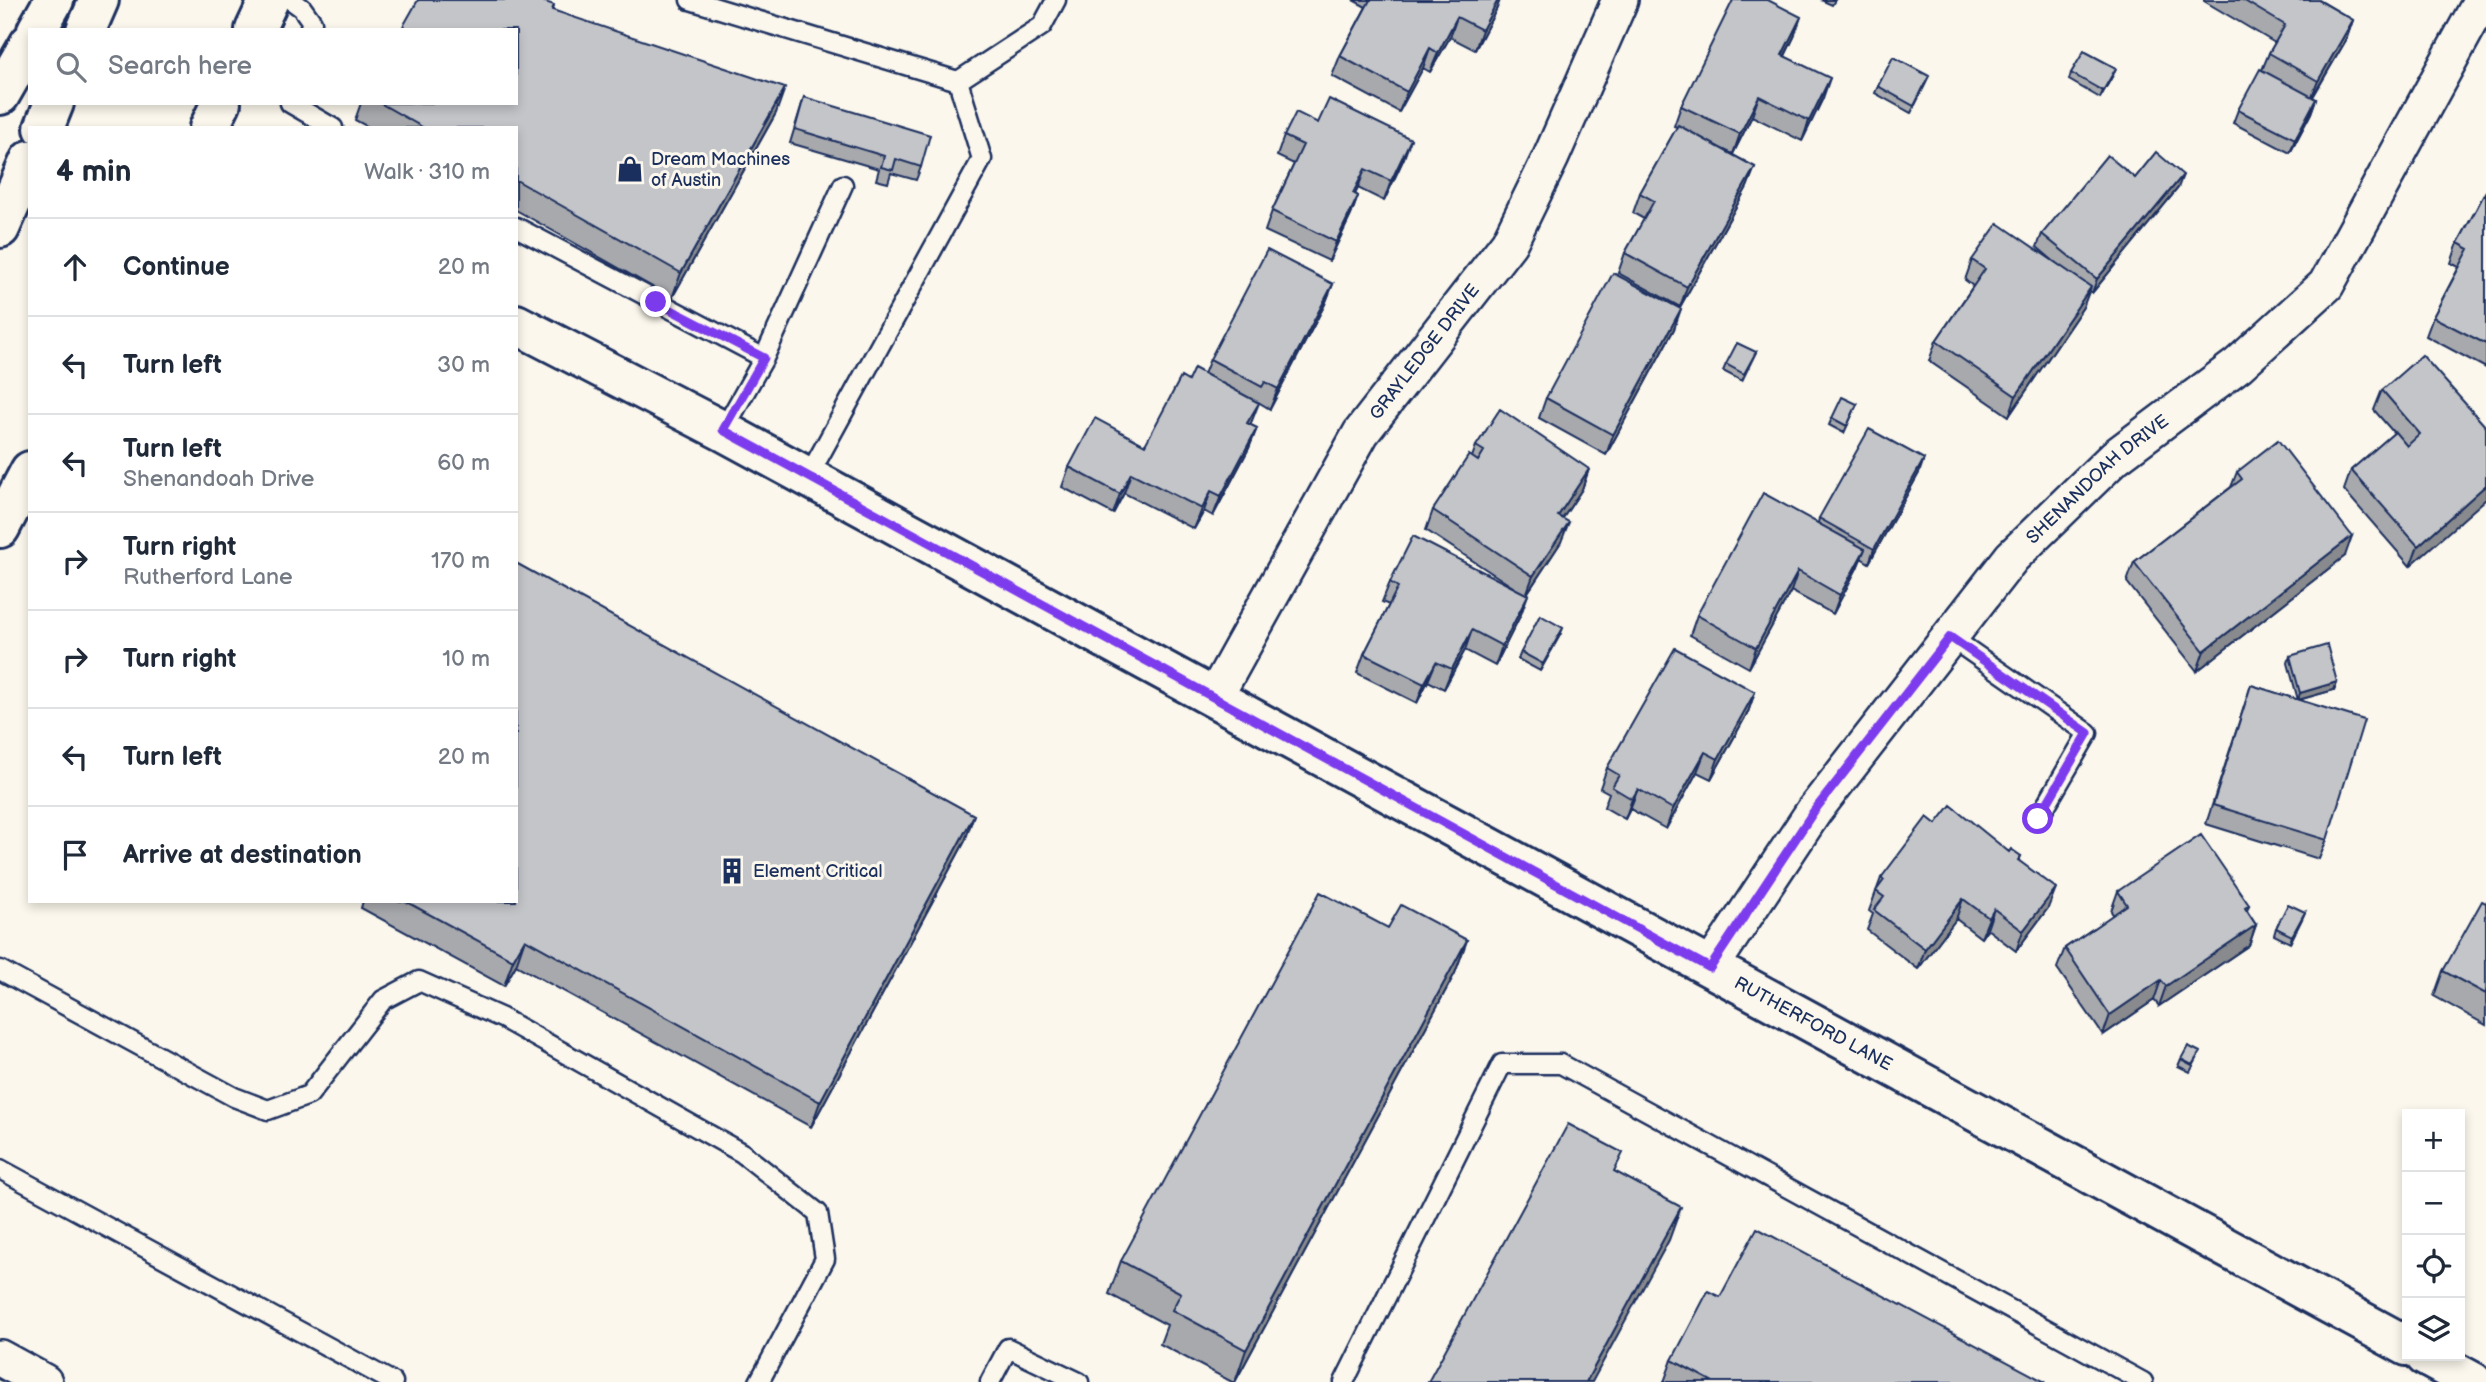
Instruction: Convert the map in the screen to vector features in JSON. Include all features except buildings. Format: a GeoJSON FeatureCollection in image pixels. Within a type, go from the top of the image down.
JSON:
{"type":"FeatureCollection","features":[{"type":"Feature","properties":{"kind":"main road"},"geometry":{"type":"LineString","coordinates":[[38,28],[54,0]]}},
{"type":"Feature","properties":{"kind":"main road"},"geometry":{"type":"LineString","coordinates":[[87,28],[99,0]]}},
{"type":"Feature","properties":{"kind":"main road"},"geometry":{"type":"LineString","coordinates":[[256,28],[269,0]]}},
{"type":"Feature","properties":{"kind":"main road"},"geometry":{"type":"LineString","coordinates":[[0,95],[28,46]]}},
{"type":"Feature","properties":{"kind":"main road"},"geometry":{"type":"LineString","coordinates":[[45,126],[53,105]]}},
{"type":"Feature","properties":{"kind":"main road"},"geometry":{"type":"LineString","coordinates":[[210,126],[220,105]]}},
{"type":"Feature","properties":{"kind":"main road"},"geometry":{"type":"LineString","coordinates":[[0,228],[28,165]]}},
{"type":"Feature","properties":{"kind":"main road","name":"RUTHERFORD LANE"},"geometry":{"type":"LineString","coordinates":[[518,325],[723,430],[2402,1343]]}},
{"type":"Feature","properties":{"kind":"main road"},"geometry":{"type":"LineString","coordinates":[[0,528],[28,475]]}},
{"type":"Feature","properties":{"kind":"main road"},"geometry":{"type":"LineString","coordinates":[[2434,1361],[2473,1382]]}},
{"type":"Feature","properties":{"kind":"street","name":"GRAYLEDGE DRIVE"},"geometry":{"type":"LineString","coordinates":[[1214,698],[1361,433],[1509,243],[1551,157],[1620,0]]}},
{"type":"Feature","properties":{"kind":"street","name":"SHENANDOAH DRIVE"},"geometry":{"type":"LineString","coordinates":[[1710,968],[1814,811],[2012,558],[2115,457],[2238,365],[2326,285],[2482,0]]}},
{"type":"Feature","properties":{"kind":"street"},"geometry":{"type":"LineString","coordinates":[[0,1358],[44,1382]]}},
{"type":"Feature","properties":{"kind":"lane"},"geometry":{"type":"LineString","coordinates":[[291,0],[302,8],[312,22],[310,28]]}},
{"type":"Feature","properties":{"kind":"lane"},"geometry":{"type":"LineString","coordinates":[[690,0],[958,81]]}},
{"type":"Feature","properties":{"kind":"lane"},"geometry":{"type":"LineString","coordinates":[[958,81],[1042,26],[1056,0]]}},
{"type":"Feature","properties":{"kind":"lane"},"geometry":{"type":"LineString","coordinates":[[808,477],[982,159],[958,81]]}},
{"type":"Feature","properties":{"kind":"lane"},"geometry":{"type":"LineString","coordinates":[[292,105],[329,126]]}},
{"type":"Feature","properties":{"kind":"lane"},"geometry":{"type":"LineString","coordinates":[[723,430],[764,358],[843,185]]}},
{"type":"Feature","properties":{"kind":"lane"},"geometry":{"type":"LineString","coordinates":[[518,228],[764,358]]}},
{"type":"Feature","properties":{"kind":"lane"},"geometry":{"type":"LineString","coordinates":[[1950,637],[2088,733],[2038,819]]}},
{"type":"Feature","properties":{"kind":"lane"},"geometry":{"type":"LineString","coordinates":[[0,970],[234,1097],[268,1110],[309,1095],[383,1000],[419,981],[502,1018],[742,1153],[818,1213],[825,1259],[759,1382]]}},
{"type":"Feature","properties":{"kind":"lane"},"geometry":{"type":"LineString","coordinates":[[1344,1382],[1503,1064],[1561,1065],[2143,1382]]}},
{"type":"Feature","properties":{"kind":"lane"},"geometry":{"type":"LineString","coordinates":[[0,1169],[393,1382]]}},
{"type":"Feature","properties":{"kind":"lane"},"geometry":{"type":"LineString","coordinates":[[990,1382],[1008,1348],[1079,1382]]}},
{"type":"Feature","properties":{"kind":"place","name":"Dream Machines of Austin"},"geometry":{"type":"Point","coordinates":[630,169]}},
{"type":"Feature","properties":{"kind":"place","name":"Element Critical"},"geometry":{"type":"Point","coordinates":[732,871]}},
{"type":"Feature","properties":{"kind":"route"},"geometry":{"type":"LineString","coordinates":[[656,302],[764,358],[723,430],[1710,968],[1814,811],[1950,637],[2088,733],[2038,819]]}}]}
